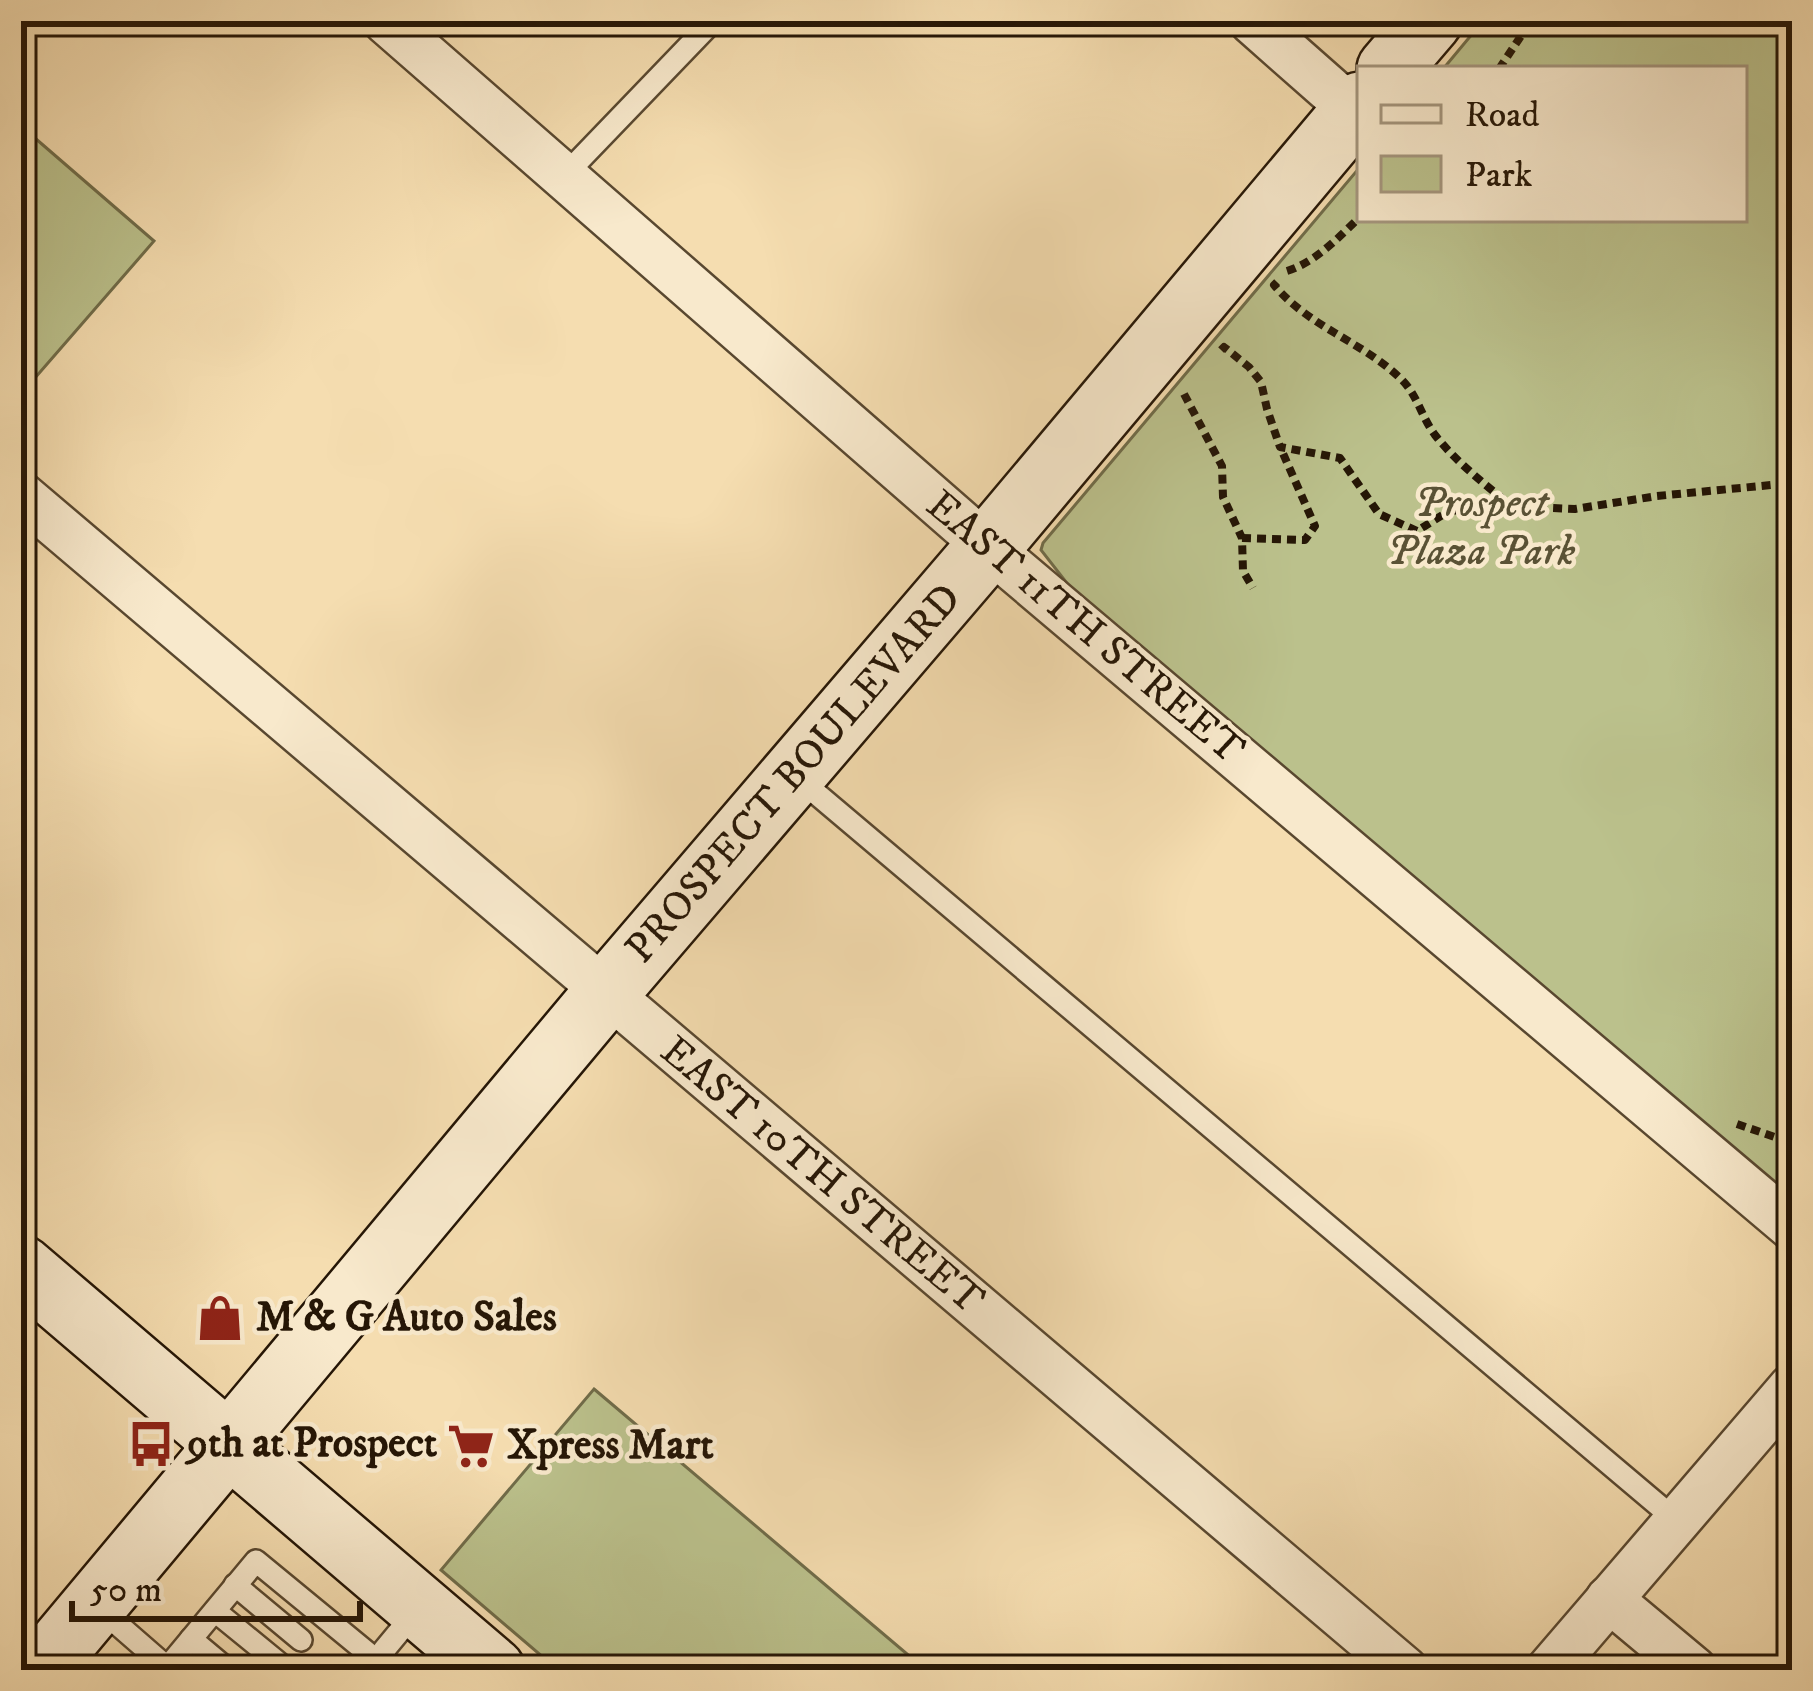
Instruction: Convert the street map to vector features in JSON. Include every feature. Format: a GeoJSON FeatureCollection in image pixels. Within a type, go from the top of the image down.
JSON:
{"type":"FeatureCollection","features":[{"type":"Feature","properties":{"kind":"main road","name":"PROSPECT BOULEVARD"},"geometry":{"type":"LineString","coordinates":[[1392,66],[1430,21]]}},
{"type":"Feature","properties":{"kind":"main road","name":"PROSPECT BOULEVARD"},"geometry":{"type":"LineString","coordinates":[[56,1665],[94,1605],[1357,108]]}},
{"type":"Feature","properties":{"kind":"main road"},"geometry":{"type":"LineString","coordinates":[[21,1267],[494,1670]]}},
{"type":"Feature","properties":{"kind":"street","name":"EAST 11TH STREET"},"geometry":{"type":"LineString","coordinates":[[386,21],[988,547],[1792,1227]]}},
{"type":"Feature","properties":{"kind":"street"},"geometry":{"type":"LineString","coordinates":[[1252,21],[1357,88]]}},
{"type":"Feature","properties":{"kind":"street","name":"EAST 10TH STREET"},"geometry":{"type":"LineString","coordinates":[[21,495],[1405,1670]]}},
{"type":"Feature","properties":{"kind":"street"},"geometry":{"type":"LineString","coordinates":[[1549,1670],[1792,1388]]}},
{"type":"Feature","properties":{"kind":"street"},"geometry":{"type":"LineString","coordinates":[[1610,1599],[1694,1670]]}},
{"type":"Feature","properties":{"kind":"lane"},"geometry":{"type":"LineString","coordinates":[[564,176],[713,21]]}},
{"type":"Feature","properties":{"kind":"lane"},"geometry":{"type":"LineString","coordinates":[[794,774],[1677,1521]]}},
{"type":"Feature","properties":{"kind":"lane"},"geometry":{"type":"LineString","coordinates":[[94,1605],[169,1669],[256,1561],[385,1669]]}},
{"type":"Feature","properties":{"kind":"lane"},"geometry":{"type":"LineString","coordinates":[[235,1585],[302,1640]]}},
{"type":"Feature","properties":{"kind":"lane"},"geometry":{"type":"LineString","coordinates":[[385,1669],[384,1650],[420,1608]]}},
{"type":"Feature","properties":{"kind":"lane"},"geometry":{"type":"LineString","coordinates":[[215,1610],[280,1665]]}},
{"type":"Feature","properties":{"kind":"lane"},"geometry":{"type":"LineString","coordinates":[[191,1639],[228,1670]]}},
{"type":"Feature","properties":{"kind":"path"},"geometry":{"type":"LineString","coordinates":[[1501,66],[1531,21]]}},
{"type":"Feature","properties":{"kind":"path"},"geometry":{"type":"LineString","coordinates":[[1357,221],[1274,285],[1316,323],[1406,384],[1433,432],[1510,506]]}},
{"type":"Feature","properties":{"kind":"path"},"geometry":{"type":"LineString","coordinates":[[1211,362],[1224,347],[1261,382],[1280,447],[1316,526],[1305,540],[1242,538]]}},
{"type":"Feature","properties":{"kind":"path"},"geometry":{"type":"LineString","coordinates":[[1198,378],[1184,394],[1222,466],[1223,497],[1242,538],[1243,571],[1253,588]]}},
{"type":"Feature","properties":{"kind":"path"},"geometry":{"type":"LineString","coordinates":[[1280,447],[1340,458],[1379,514],[1417,531],[1449,511],[1510,506],[1587,508],[1792,483]]}},
{"type":"Feature","properties":{"kind":"green space","name":"Prospect Plaza Park"},"geometry":{"type":"Polygon","coordinates":[[[1483,21],[1792,21],[1792,1201],[1073,591],[1041,550],[1357,171],[1357,222],[1747,222],[1747,66],[1446,66],[1483,21]]]}},
{"type":"Feature","properties":{"kind":"green space"},"geometry":{"type":"Polygon","coordinates":[[[21,126],[154,241],[21,394],[21,126]]]}},
{"type":"Feature","properties":{"kind":"green space"},"geometry":{"type":"Polygon","coordinates":[[[594,1389],[926,1670],[558,1670],[441,1570],[594,1389]]]}},
{"type":"Feature","properties":{"kind":"place","name":"M & G Auto Sales"},"geometry":{"type":"Point","coordinates":[220,1318]}},
{"type":"Feature","properties":{"kind":"place","name":"9th at Prospect"},"geometry":{"type":"Point","coordinates":[151,1444]}},
{"type":"Feature","properties":{"kind":"place","name":"Xpress Mart"},"geometry":{"type":"Point","coordinates":[471,1446]}}]}
